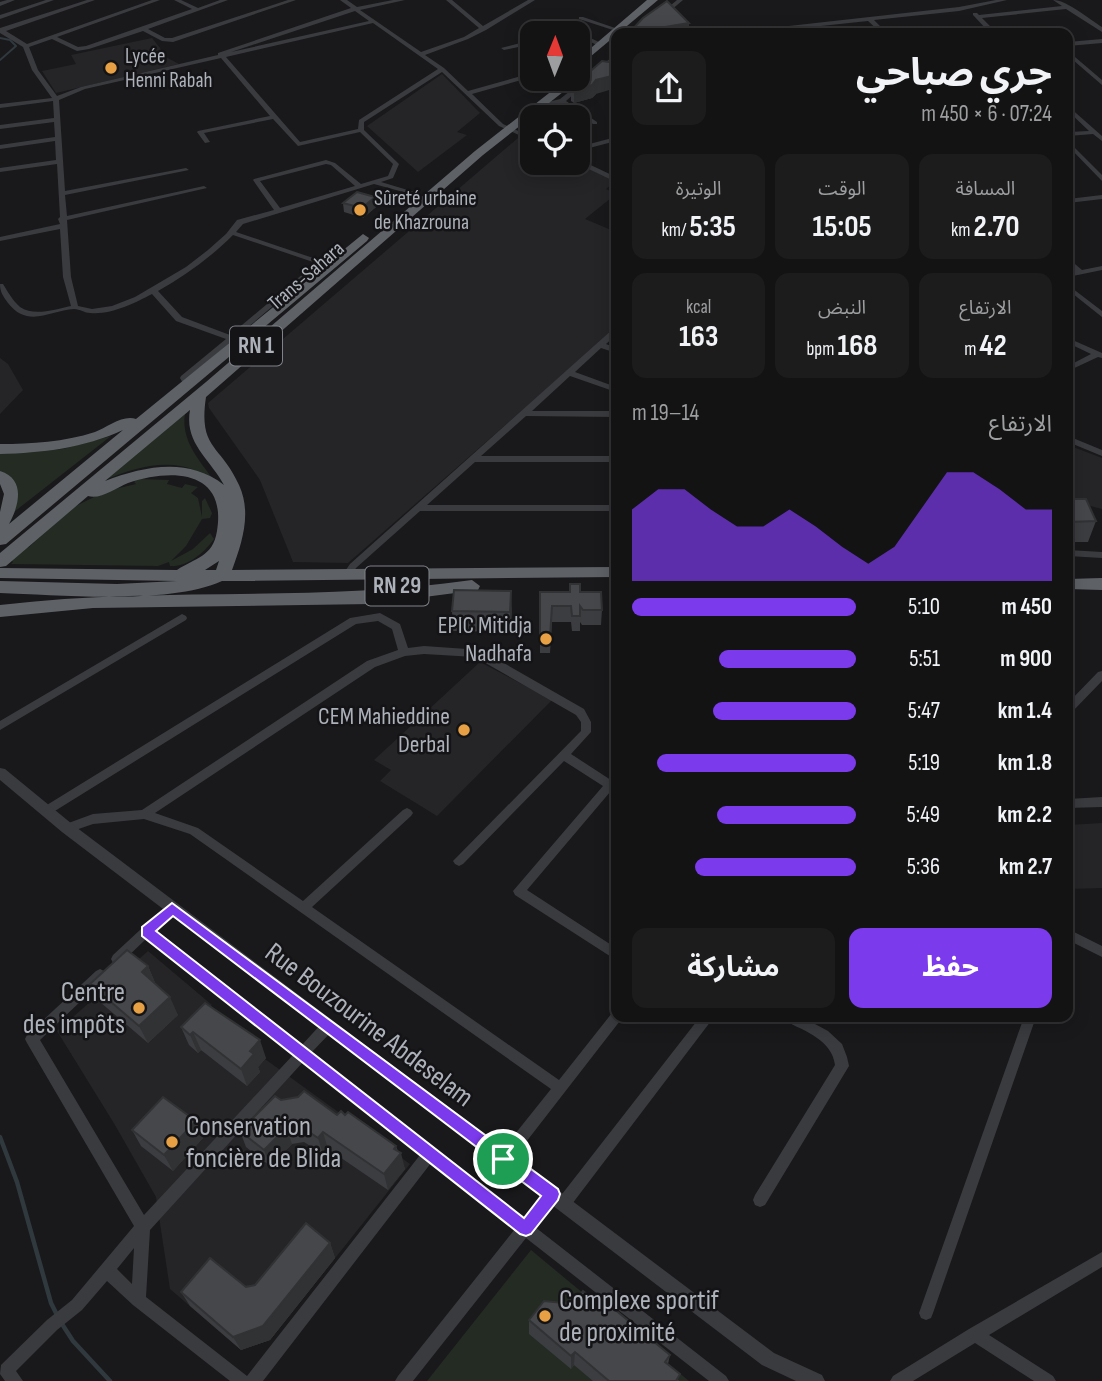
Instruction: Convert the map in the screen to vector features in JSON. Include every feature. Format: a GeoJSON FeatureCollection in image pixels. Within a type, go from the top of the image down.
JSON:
{"type":"FeatureCollection","features":[{"type":"Feature","properties":{"kind":"highway"},"geometry":{"type":"LineString","coordinates":[[627,28],[653,0]]}},
{"type":"Feature","properties":{"kind":"highway"},"geometry":{"type":"LineString","coordinates":[[628,28],[665,0]]}},
{"type":"Feature","properties":{"kind":"highway"},"geometry":{"type":"LineString","coordinates":[[590,54],[611,39]]}},
{"type":"Feature","properties":{"kind":"highway"},"geometry":{"type":"LineString","coordinates":[[590,65],[611,47]]}},
{"type":"Feature","properties":{"kind":"highway","name":"RN 1"},"geometry":{"type":"LineString","coordinates":[[0,540],[418,194],[506,127],[546,91]]}},
{"type":"Feature","properties":{"kind":"highway","name":"RN 1"},"geometry":{"type":"LineString","coordinates":[[506,127],[559,91]]}},
{"type":"Feature","properties":{"kind":"highway","name":"Trans-Sahara"},"geometry":{"type":"LineString","coordinates":[[0,562],[199,395],[480,153],[506,127]]}},
{"type":"Feature","properties":{"kind":"highway"},"geometry":{"type":"LineString","coordinates":[[0,449],[60,446],[91,439],[129,422],[185,385]]}},
{"type":"Feature","properties":{"kind":"highway"},"geometry":{"type":"LineString","coordinates":[[199,395],[194,421],[196,434],[228,480],[237,500],[238,527],[224,553],[216,580]]}},
{"type":"Feature","properties":{"kind":"highway"},"geometry":{"type":"LineString","coordinates":[[62,510],[110,484],[130,477],[155,471],[197,476],[220,490],[226,503],[224,553]]}},
{"type":"Feature","properties":{"kind":"highway"},"geometry":{"type":"LineString","coordinates":[[0,476],[10,486],[12,496],[0,527]]}},
{"type":"Feature","properties":{"kind":"highway"},"geometry":{"type":"LineString","coordinates":[[224,553],[266,574]]}},
{"type":"Feature","properties":{"kind":"highway"},"geometry":{"type":"LineString","coordinates":[[0,587],[175,581],[224,553]]}},
{"type":"Feature","properties":{"kind":"highway","name":"RN 29"},"geometry":{"type":"LineString","coordinates":[[216,580],[266,574],[611,572]]}},
{"type":"Feature","properties":{"kind":"highway"},"geometry":{"type":"LineString","coordinates":[[1073,572],[1102,572]]}},
{"type":"Feature","properties":{"kind":"highway"},"geometry":{"type":"LineString","coordinates":[[0,573],[175,581]]}},
{"type":"Feature","properties":{"kind":"highway","name":"RN 29"},"geometry":{"type":"LineString","coordinates":[[175,581],[471,586],[522,582],[611,582]]}},
{"type":"Feature","properties":{"kind":"highway"},"geometry":{"type":"LineString","coordinates":[[1073,584],[1102,584]]}},
{"type":"Feature","properties":{"kind":"highway"},"geometry":{"type":"LineString","coordinates":[[0,611],[47,604],[128,600],[369,598],[471,586]]}},
{"type":"Feature","properties":{"kind":"street"},"geometry":{"type":"LineString","coordinates":[[0,4],[12,0]]}},
{"type":"Feature","properties":{"kind":"street"},"geometry":{"type":"LineString","coordinates":[[0,17],[51,0]]}},
{"type":"Feature","properties":{"kind":"street"},"geometry":{"type":"LineString","coordinates":[[0,30],[92,0]]}},
{"type":"Feature","properties":{"kind":"street"},"geometry":{"type":"LineString","coordinates":[[26,46],[157,0]]}},
{"type":"Feature","properties":{"kind":"street"},"geometry":{"type":"LineString","coordinates":[[177,0],[198,10]]}},
{"type":"Feature","properties":{"kind":"street"},"geometry":{"type":"LineString","coordinates":[[52,37],[82,49],[225,0]]}},
{"type":"Feature","properties":{"kind":"street"},"geometry":{"type":"LineString","coordinates":[[144,29],[164,40],[173,40],[293,0]]}},
{"type":"Feature","properties":{"kind":"street"},"geometry":{"type":"LineString","coordinates":[[343,0],[442,69],[506,127],[520,133]]}},
{"type":"Feature","properties":{"kind":"street"},"geometry":{"type":"LineString","coordinates":[[204,61],[231,49],[355,9],[402,0]]}},
{"type":"Feature","properties":{"kind":"street"},"geometry":{"type":"LineString","coordinates":[[449,0],[484,29]]}},
{"type":"Feature","properties":{"kind":"street"},"geometry":{"type":"LineString","coordinates":[[421,54],[484,29],[532,0]]}},
{"type":"Feature","properties":{"kind":"street"},"geometry":{"type":"LineString","coordinates":[[647,28],[680,0]]}},
{"type":"Feature","properties":{"kind":"street"},"geometry":{"type":"LineString","coordinates":[[789,28],[1004,0]]}},
{"type":"Feature","properties":{"kind":"street"},"geometry":{"type":"LineString","coordinates":[[1056,0],[1102,30]]}},
{"type":"Feature","properties":{"kind":"street"},"geometry":{"type":"LineString","coordinates":[[969,4],[988,28]]}},
{"type":"Feature","properties":{"kind":"street"},"geometry":{"type":"LineString","coordinates":[[978,17],[1069,7]]}},
{"type":"Feature","properties":{"kind":"street"},"geometry":{"type":"LineString","coordinates":[[580,18],[611,28]]}},
{"type":"Feature","properties":{"kind":"street"},"geometry":{"type":"LineString","coordinates":[[869,19],[879,28]]}},
{"type":"Feature","properties":{"kind":"street"},"geometry":{"type":"LineString","coordinates":[[0,106],[56,99],[83,88],[371,22]]}},
{"type":"Feature","properties":{"kind":"street"},"geometry":{"type":"LineString","coordinates":[[0,30],[26,46],[35,70],[56,99],[67,277],[75,307]]}},
{"type":"Feature","properties":{"kind":"street"},"geometry":{"type":"LineString","coordinates":[[590,40],[601,45]]}},
{"type":"Feature","properties":{"kind":"street"},"geometry":{"type":"LineString","coordinates":[[1073,43],[1102,40]]}},
{"type":"Feature","properties":{"kind":"street"},"geometry":{"type":"LineString","coordinates":[[504,48],[520,45]]}},
{"type":"Feature","properties":{"kind":"street"},"geometry":{"type":"LineString","coordinates":[[223,57],[298,144],[361,130]]}},
{"type":"Feature","properties":{"kind":"street"},"geometry":{"type":"LineString","coordinates":[[1075,59],[1102,83]]}},
{"type":"Feature","properties":{"kind":"street"},"geometry":{"type":"LineString","coordinates":[[543,104],[562,101],[611,60]]}},
{"type":"Feature","properties":{"kind":"street"},"geometry":{"type":"LineString","coordinates":[[0,286],[23,313],[38,314],[75,307],[83,312],[104,312],[124,306],[154,290],[233,233],[240,222],[391,177],[396,164],[361,130],[361,121],[442,69]]}},
{"type":"Feature","properties":{"kind":"street"},"geometry":{"type":"LineString","coordinates":[[467,93],[520,78]]}},
{"type":"Feature","properties":{"kind":"street"},"geometry":{"type":"LineString","coordinates":[[562,101],[595,123]]}},
{"type":"Feature","properties":{"kind":"street"},"geometry":{"type":"LineString","coordinates":[[1073,112],[1102,139]]}},
{"type":"Feature","properties":{"kind":"street"},"geometry":{"type":"LineString","coordinates":[[207,142],[200,132],[274,117]]}},
{"type":"Feature","properties":{"kind":"street"},"geometry":{"type":"LineString","coordinates":[[0,127],[57,120]]}},
{"type":"Feature","properties":{"kind":"street"},"geometry":{"type":"LineString","coordinates":[[1073,134],[1095,132]]}},
{"type":"Feature","properties":{"kind":"street"},"geometry":{"type":"LineString","coordinates":[[0,146],[58,139]]}},
{"type":"Feature","properties":{"kind":"street"},"geometry":{"type":"LineString","coordinates":[[590,146],[611,140]]}},
{"type":"Feature","properties":{"kind":"street"},"geometry":{"type":"LineString","coordinates":[[1073,148],[1102,179]]}},
{"type":"Feature","properties":{"kind":"street"},"geometry":{"type":"LineString","coordinates":[[0,170],[60,162]]}},
{"type":"Feature","properties":{"kind":"street"},"geometry":{"type":"LineString","coordinates":[[279,211],[256,180],[326,162],[333,164],[361,187]]}},
{"type":"Feature","properties":{"kind":"street"},"geometry":{"type":"LineString","coordinates":[[590,167],[611,178]]}},
{"type":"Feature","properties":{"kind":"street"},"geometry":{"type":"LineString","coordinates":[[62,194],[186,170]]}},
{"type":"Feature","properties":{"kind":"street"},"geometry":{"type":"LineString","coordinates":[[376,183],[418,194]]}},
{"type":"Feature","properties":{"kind":"street"},"geometry":{"type":"LineString","coordinates":[[0,239],[204,188]]}},
{"type":"Feature","properties":{"kind":"street"},"geometry":{"type":"LineString","coordinates":[[1073,200],[1102,197]]}},
{"type":"Feature","properties":{"kind":"street"},"geometry":{"type":"LineString","coordinates":[[185,385],[184,378],[321,262],[233,233]]}},
{"type":"Feature","properties":{"kind":"street"},"geometry":{"type":"LineString","coordinates":[[1073,265],[1080,272]]}},
{"type":"Feature","properties":{"kind":"street"},"geometry":{"type":"LineString","coordinates":[[1073,274],[1102,268]]}},
{"type":"Feature","properties":{"kind":"street"},"geometry":{"type":"LineString","coordinates":[[154,290],[179,319],[232,338]]}},
{"type":"Feature","properties":{"kind":"street"},"geometry":{"type":"LineString","coordinates":[[1073,292],[1102,315]]}},
{"type":"Feature","properties":{"kind":"street"},"geometry":{"type":"LineString","coordinates":[[348,574],[353,566],[611,335]]}},
{"type":"Feature","properties":{"kind":"street"},"geometry":{"type":"LineString","coordinates":[[1073,342],[1100,355]]}},
{"type":"Feature","properties":{"kind":"street"},"geometry":{"type":"LineString","coordinates":[[600,345],[611,349]]}},
{"type":"Feature","properties":{"kind":"street"},"geometry":{"type":"LineString","coordinates":[[1073,367],[1100,355]]}},
{"type":"Feature","properties":{"kind":"street"},"geometry":{"type":"LineString","coordinates":[[569,373],[611,388]]}},
{"type":"Feature","properties":{"kind":"street"},"geometry":{"type":"LineString","coordinates":[[526,413],[611,414]]}},
{"type":"Feature","properties":{"kind":"street"},"geometry":{"type":"LineString","coordinates":[[1073,441],[1102,453]]}},
{"type":"Feature","properties":{"kind":"street"},"geometry":{"type":"LineString","coordinates":[[473,460],[611,460]]}},
{"type":"Feature","properties":{"kind":"street"},"geometry":{"type":"LineString","coordinates":[[420,508],[611,508]]}},
{"type":"Feature","properties":{"kind":"street"},"geometry":{"type":"LineString","coordinates":[[1073,553],[1102,554]]}},
{"type":"Feature","properties":{"kind":"street"},"geometry":{"type":"LineString","coordinates":[[46,811],[354,621],[380,617],[396,627],[404,652]]}},
{"type":"Feature","properties":{"kind":"street"},"geometry":{"type":"LineString","coordinates":[[0,726],[182,618]]}},
{"type":"Feature","properties":{"kind":"street"},"geometry":{"type":"LineString","coordinates":[[144,814],[372,664],[404,652],[424,650],[477,653],[580,712],[586,722],[586,732],[459,861]]}},
{"type":"Feature","properties":{"kind":"street"},"geometry":{"type":"LineString","coordinates":[[1073,704],[1102,675]]}},
{"type":"Feature","properties":{"kind":"street"},"geometry":{"type":"LineString","coordinates":[[563,755],[610,785],[519,891],[611,952]]}},
{"type":"Feature","properties":{"kind":"street","name":"Rue Bouzourine Abdeselam"},"geometry":{"type":"LineString","coordinates":[[0,773],[67,828],[768,1359],[816,1381]]}},
{"type":"Feature","properties":{"kind":"street"},"geometry":{"type":"LineString","coordinates":[[1073,804],[1102,802]]}},
{"type":"Feature","properties":{"kind":"street"},"geometry":{"type":"LineString","coordinates":[[303,908],[407,813]]}},
{"type":"Feature","properties":{"kind":"street"},"geometry":{"type":"LineString","coordinates":[[67,828],[93,820],[144,814],[194,831],[560,1088]]}},
{"type":"Feature","properties":{"kind":"street"},"geometry":{"type":"LineString","coordinates":[[138,1300],[143,1227],[32,1039],[172,908]]}},
{"type":"Feature","properties":{"kind":"street"},"geometry":{"type":"LineString","coordinates":[[146,932],[721,1381]]}},
{"type":"Feature","properties":{"kind":"street"},"geometry":{"type":"LineString","coordinates":[[1073,937],[1102,952]]}},
{"type":"Feature","properties":{"kind":"street"},"geometry":{"type":"LineString","coordinates":[[503,1159],[613,1022]]}},
{"type":"Feature","properties":{"kind":"street"},"geometry":{"type":"LineString","coordinates":[[403,1381],[526,1228],[558,1199],[704,1022]]}},
{"type":"Feature","properties":{"kind":"street"},"geometry":{"type":"LineString","coordinates":[[760,1200],[842,1066],[843,1056],[834,1042],[799,1022]]}},
{"type":"Feature","properties":{"kind":"street"},"geometry":{"type":"LineString","coordinates":[[926,1313],[1028,1022]]}},
{"type":"Feature","properties":{"kind":"street"},"geometry":{"type":"LineString","coordinates":[[15,1381],[6,1370],[52,1325],[77,1305],[143,1227],[328,1026]]}},
{"type":"Feature","properties":{"kind":"street"},"geometry":{"type":"LineString","coordinates":[[253,1381],[430,1153]]}},
{"type":"Feature","properties":{"kind":"street"},"geometry":{"type":"LineString","coordinates":[[898,1381],[1102,1259]]}},
{"type":"Feature","properties":{"kind":"street"},"geometry":{"type":"LineString","coordinates":[[108,1271],[138,1300],[242,1381]]}},
{"type":"Feature","properties":{"kind":"street"},"geometry":{"type":"LineString","coordinates":[[974,1334],[1048,1381]]}},
{"type":"Feature","properties":{"kind":"shaded area","name":"Lycée Henni Rabah"},"geometry":{"type":"Polygon","coordinates":[[[152,38],[164,53],[162,55],[179,64],[56,93],[42,71],[76,64],[71,55],[152,38]]]}},
{"type":"Feature","properties":{"kind":"shaded area"},"geometry":{"type":"Polygon","coordinates":[[[442,74],[480,113],[457,132],[467,135],[418,172],[367,126],[442,74]]]}},
{"type":"Feature","properties":{"kind":"shaded area"},"geometry":{"type":"Polygon","coordinates":[[[518,138],[520,175],[590,175],[590,169],[611,179],[611,185],[606,189],[611,192],[611,198],[585,219],[611,230],[611,332],[348,563],[293,562],[260,480],[208,403],[518,138]]]}},
{"type":"Feature","properties":{"kind":"shaded area"},"geometry":{"type":"Polygon","coordinates":[[[0,358],[8,364],[23,390],[0,414],[0,358]]]}},
{"type":"Feature","properties":{"kind":"shaded area"},"geometry":{"type":"Polygon","coordinates":[[[186,409],[184,420],[188,441],[218,486],[194,470],[172,465],[148,466],[103,481],[186,409]]]}},
{"type":"Feature","properties":{"kind":"shaded area"},"geometry":{"type":"Polygon","coordinates":[[[111,436],[14,512],[16,489],[0,471],[0,454],[63,449],[111,436]]]}},
{"type":"Feature","properties":{"kind":"shaded area"},"geometry":{"type":"Polygon","coordinates":[[[1073,447],[1102,458],[1102,509],[1073,501],[1073,447]]]}},
{"type":"Feature","properties":{"kind":"shaded area"},"geometry":{"type":"Polygon","coordinates":[[[137,479],[169,480],[167,484],[182,488],[185,484],[198,487],[191,493],[198,498],[202,517],[202,501],[205,498],[212,513],[210,518],[202,519],[186,546],[171,561],[193,549],[210,533],[214,539],[200,554],[177,566],[170,566],[169,562],[158,566],[11,564],[13,562],[10,559],[18,551],[29,547],[72,508],[106,491],[136,484],[134,482],[137,479]]]}},
{"type":"Feature","properties":{"kind":"shaded area","name":"CEM Mahieddine Derbal"},"geometry":{"type":"Polygon","coordinates":[[[480,662],[552,700],[437,816],[380,781],[391,770],[374,760],[480,662]]]}},
{"type":"Feature","properties":{"kind":"shaded area"},"geometry":{"type":"Polygon","coordinates":[[[1102,823],[1102,888],[1073,889],[1073,825],[1102,823]]]}},
{"type":"Feature","properties":{"kind":"shaded area"},"geometry":{"type":"Polygon","coordinates":[[[148,951],[212,1005],[203,1014],[410,1164],[270,1340],[241,1350],[170,1289],[156,1197],[57,1031],[148,951]]]}},
{"type":"Feature","properties":{"kind":"shaded area","name":"Complexe sportif de proximité"},"geometry":{"type":"Polygon","coordinates":[[[531,1250],[689,1381],[427,1381],[531,1250]]]}},
{"type":"Feature","properties":{"kind":"building"},"geometry":{"type":"Polygon","coordinates":[[[667,1],[689,23],[659,28],[634,28],[667,1]]]}},
{"type":"Feature","properties":{"kind":"building"},"geometry":{"type":"Polygon","coordinates":[[[602,61],[611,62],[611,76],[596,80],[592,85],[590,71],[602,61]]]}},
{"type":"Feature","properties":{"kind":"building"},"geometry":{"type":"Polygon","coordinates":[[[357,192],[375,197],[362,208],[343,203],[357,192]]]}},
{"type":"Feature","properties":{"kind":"building"},"geometry":{"type":"Polygon","coordinates":[[[1073,499],[1086,499],[1096,521],[1073,522],[1073,499]]]}},
{"type":"Feature","properties":{"kind":"building"},"geometry":{"type":"Polygon","coordinates":[[[570,584],[580,584],[580,592],[601,592],[602,610],[583,610],[580,606],[580,616],[572,616],[571,606],[552,606],[550,637],[540,638],[540,592],[570,592],[570,584]]]}},
{"type":"Feature","properties":{"kind":"building"},"geometry":{"type":"Polygon","coordinates":[[[454,590],[511,591],[510,612],[452,611],[454,590]]]}},
{"type":"Feature","properties":{"kind":"building"},"geometry":{"type":"Polygon","coordinates":[[[127,950],[148,966],[142,972],[170,997],[139,1026],[90,984],[127,950]]]}},
{"type":"Feature","properties":{"kind":"building"},"geometry":{"type":"Polygon","coordinates":[[[205,1003],[260,1040],[250,1051],[254,1054],[241,1069],[193,1032],[190,1035],[181,1027],[205,1003]]]}},
{"type":"Feature","properties":{"kind":"building"},"geometry":{"type":"Polygon","coordinates":[[[304,1091],[337,1115],[341,1111],[345,1115],[348,1112],[396,1146],[394,1149],[401,1153],[384,1174],[323,1132],[318,1138],[299,1125],[286,1128],[264,1150],[240,1131],[275,1096],[281,1100],[298,1097],[304,1091]]]}},
{"type":"Feature","properties":{"kind":"building"},"geometry":{"type":"Polygon","coordinates":[[[163,1097],[196,1121],[164,1155],[132,1130],[163,1097]]]}},
{"type":"Feature","properties":{"kind":"building"},"geometry":{"type":"Polygon","coordinates":[[[306,1223],[330,1243],[263,1326],[233,1337],[181,1292],[210,1258],[246,1287],[255,1285],[306,1223]]]}},
{"type":"Feature","properties":{"kind":"building"},"geometry":{"type":"Polygon","coordinates":[[[583,1291],[605,1309],[608,1304],[670,1355],[665,1362],[680,1374],[676,1381],[609,1381],[575,1352],[571,1356],[529,1320],[544,1301],[573,1304],[583,1291]]]}},
{"type":"Feature","properties":{"kind":"waterway"},"geometry":{"type":"LineString","coordinates":[[0,38],[10,40],[16,46],[0,60]]}},
{"type":"Feature","properties":{"kind":"waterway"},"geometry":{"type":"LineString","coordinates":[[0,1137],[17,1182],[51,1303],[58,1317]]}},
{"type":"Feature","properties":{"kind":"waterway"},"geometry":{"type":"LineString","coordinates":[[62,1324],[73,1341],[110,1381]]}},
{"type":"Feature","properties":{"kind":"place","name":"Lycée Henni Rabah"},"geometry":{"type":"Point","coordinates":[111,68]}},
{"type":"Feature","properties":{"kind":"place","name":"Sûreté urbaine de Khazrouna"},"geometry":{"type":"Point","coordinates":[360,210]}},
{"type":"Feature","properties":{"kind":"place","name":"EPIC Mitidja Nadhafa"},"geometry":{"type":"Point","coordinates":[546,639]}},
{"type":"Feature","properties":{"kind":"place","name":"CEM Mahieddine Derbal"},"geometry":{"type":"Point","coordinates":[464,730]}},
{"type":"Feature","properties":{"kind":"place","name":"Centre des impôts"},"geometry":{"type":"Point","coordinates":[139,1008]}},
{"type":"Feature","properties":{"kind":"place","name":"Conservation foncière de Blida"},"geometry":{"type":"Point","coordinates":[172,1142]}},
{"type":"Feature","properties":{"kind":"place","name":"Complexe sportif de proximité"},"geometry":{"type":"Point","coordinates":[545,1316]}},
{"type":"Feature","properties":{"kind":"route"},"geometry":{"type":"LineString","coordinates":[[172,908],[503,1159],[552,1194],[526,1228],[146,932],[172,908]]}}]}
